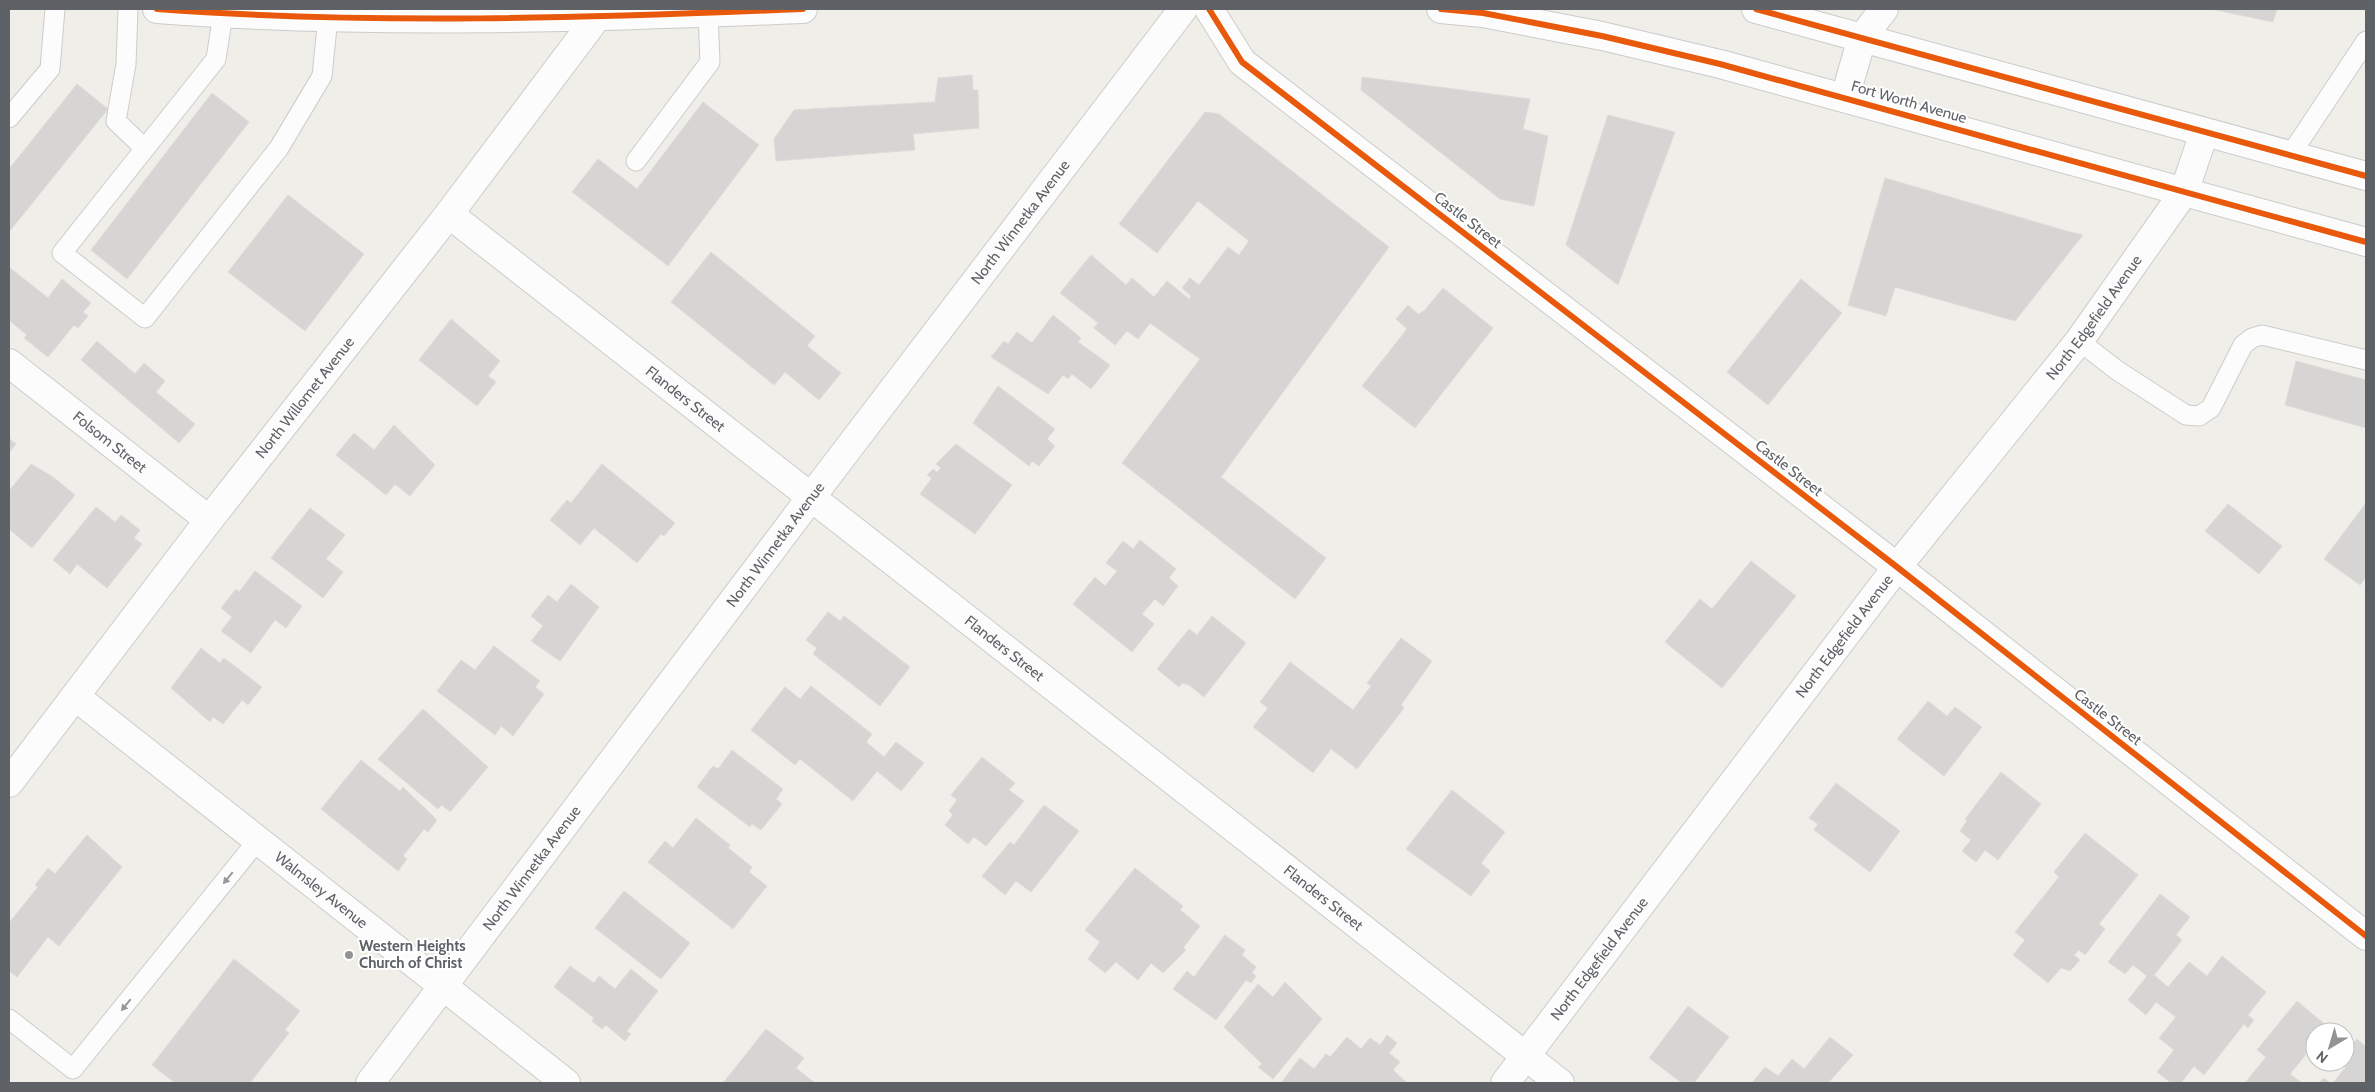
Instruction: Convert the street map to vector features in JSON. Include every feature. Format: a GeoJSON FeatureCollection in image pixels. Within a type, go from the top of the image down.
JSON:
{"type":"FeatureCollection","features":[{"type":"Feature","properties":{"kind":"street"},"geometry":{"type":"LineString","coordinates":[[157,9],[223,14],[328,17],[708,13],[803,9]]}},
{"type":"Feature","properties":{"kind":"street","name":"North Winnetka Avenue"},"geometry":{"type":"LineString","coordinates":[[370,1083],[812,496],[1183,9]]}},
{"type":"Feature","properties":{"kind":"street","name":"Castle Street"},"geometry":{"type":"LineString","coordinates":[[1209,9],[1242,62],[1897,567],[2366,936]]}},
{"type":"Feature","properties":{"kind":"street","name":"Fort Worth Avenue"},"geometry":{"type":"LineString","coordinates":[[1440,9],[1484,13],[1602,36],[1845,97],[2366,242]]}},
{"type":"Feature","properties":{"kind":"street"},"geometry":{"type":"LineString","coordinates":[[1756,9],[2289,157],[2366,176]]}},
{"type":"Feature","properties":{"kind":"street"},"geometry":{"type":"LineString","coordinates":[[1845,97],[1862,38],[1884,9]]}},
{"type":"Feature","properties":{"kind":"street","name":"North Willomet Avenue"},"geometry":{"type":"LineString","coordinates":[[9,783],[209,520],[449,214],[597,13]]}},
{"type":"Feature","properties":{"kind":"street","name":"North Edgefield Avenue"},"geometry":{"type":"LineString","coordinates":[[1505,1083],[1897,567],[2079,341],[2184,192],[2204,132]]}},
{"type":"Feature","properties":{"kind":"street","name":"Flanders Street"},"geometry":{"type":"LineString","coordinates":[[449,214],[812,496],[1560,1083]]}},
{"type":"Feature","properties":{"kind":"street","name":"Folsom Street"},"geometry":{"type":"LineString","coordinates":[[9,363],[209,520]]}},
{"type":"Feature","properties":{"kind":"street","name":"Walmsley Avenue"},"geometry":{"type":"LineString","coordinates":[[76,696],[566,1083]]}},
{"type":"Feature","properties":{"kind":"lane"},"geometry":{"type":"LineString","coordinates":[[9,118],[50,69],[55,9]]}},
{"type":"Feature","properties":{"kind":"lane"},"geometry":{"type":"LineString","coordinates":[[128,9],[126,64],[116,121],[144,148]]}},
{"type":"Feature","properties":{"kind":"lane"},"geometry":{"type":"LineString","coordinates":[[636,161],[710,62],[708,13]]}},
{"type":"Feature","properties":{"kind":"lane"},"geometry":{"type":"LineString","coordinates":[[223,14],[216,59],[62,252],[145,318],[279,148],[322,76],[328,17]]}},
{"type":"Feature","properties":{"kind":"lane"},"geometry":{"type":"LineString","coordinates":[[2289,157],[2366,40]]}},
{"type":"Feature","properties":{"kind":"lane"},"geometry":{"type":"LineString","coordinates":[[2079,341],[2118,371],[2186,415],[2199,416],[2211,408],[2243,345],[2252,338],[2262,335],[2366,360]]}},
{"type":"Feature","properties":{"kind":"lane"},"geometry":{"type":"LineString","coordinates":[[9,1019],[73,1069],[258,840]]}},
{"type":"Feature","properties":{"kind":"building"},"geometry":{"type":"Polygon","coordinates":[[[2211,9],[2277,9],[2273,22],[2211,9]]]}},
{"type":"Feature","properties":{"kind":"building"},"geometry":{"type":"Polygon","coordinates":[[[972,75],[973,90],[978,90],[979,128],[913,134],[915,150],[776,161],[774,139],[794,110],[935,102],[938,78],[972,75]]]}},
{"type":"Feature","properties":{"kind":"building"},"geometry":{"type":"Polygon","coordinates":[[[1362,77],[1530,99],[1523,129],[1548,136],[1534,206],[1500,199],[1361,90],[1362,77]]]}},
{"type":"Feature","properties":{"kind":"building"},"geometry":{"type":"Polygon","coordinates":[[[77,84],[108,109],[9,232],[9,169],[77,84]]]}},
{"type":"Feature","properties":{"kind":"building"},"geometry":{"type":"Polygon","coordinates":[[[212,93],[249,122],[127,279],[91,250],[212,93]]]}},
{"type":"Feature","properties":{"kind":"building"},"geometry":{"type":"Polygon","coordinates":[[[703,102],[759,145],[668,266],[572,192],[598,159],[637,189],[703,102]]]}},
{"type":"Feature","properties":{"kind":"building"},"geometry":{"type":"Polygon","coordinates":[[[1205,112],[1219,114],[1389,247],[1221,477],[1326,558],[1295,599],[1122,463],[1200,359],[1150,323],[1138,339],[1127,331],[1115,345],[1094,328],[1098,323],[1060,293],[1091,255],[1126,285],[1132,278],[1154,297],[1167,281],[1189,299],[1191,296],[1182,288],[1190,278],[1199,285],[1228,247],[1239,255],[1249,241],[1198,201],[1157,253],[1119,224],[1205,112]]]}},
{"type":"Feature","properties":{"kind":"building"},"geometry":{"type":"Polygon","coordinates":[[[1608,115],[1675,132],[1618,285],[1566,245],[1608,115]]]}},
{"type":"Feature","properties":{"kind":"building"},"geometry":{"type":"Polygon","coordinates":[[[1885,178],[2083,235],[2015,321],[1895,287],[1886,316],[1848,305],[1885,178]]]}},
{"type":"Feature","properties":{"kind":"building"},"geometry":{"type":"Polygon","coordinates":[[[288,195],[364,254],[305,331],[228,272],[288,195]]]}},
{"type":"Feature","properties":{"kind":"building"},"geometry":{"type":"Polygon","coordinates":[[[711,252],[815,336],[807,346],[841,373],[819,400],[785,372],[774,385],[671,302],[711,252]]]}},
{"type":"Feature","properties":{"kind":"building"},"geometry":{"type":"Polygon","coordinates":[[[9,267],[48,298],[62,279],[91,303],[83,312],[88,316],[78,328],[74,325],[48,357],[24,338],[27,335],[9,320],[9,267]]]}},
{"type":"Feature","properties":{"kind":"building"},"geometry":{"type":"Polygon","coordinates":[[[1801,279],[1842,313],[1768,405],[1727,372],[1801,279]]]}},
{"type":"Feature","properties":{"kind":"building"},"geometry":{"type":"Polygon","coordinates":[[[1443,288],[1493,328],[1415,428],[1362,386],[1407,329],[1396,319],[1408,305],[1418,314],[1424,311],[1443,288]]]}},
{"type":"Feature","properties":{"kind":"building"},"geometry":{"type":"Polygon","coordinates":[[[1053,315],[1081,338],[1078,342],[1110,365],[1091,389],[1072,374],[1068,379],[1063,375],[1048,394],[991,357],[1004,341],[1008,344],[1017,332],[1032,343],[1053,315]]]}},
{"type":"Feature","properties":{"kind":"building"},"geometry":{"type":"Polygon","coordinates":[[[451,319],[500,361],[488,376],[496,382],[477,406],[419,360],[451,319]]]}},
{"type":"Feature","properties":{"kind":"building"},"geometry":{"type":"Polygon","coordinates":[[[97,341],[135,374],[144,363],[165,381],[156,392],[195,424],[179,443],[81,360],[97,341]]]}},
{"type":"Feature","properties":{"kind":"building"},"geometry":{"type":"Polygon","coordinates":[[[2296,361],[2366,380],[2366,428],[2285,405],[2296,361]]]}},
{"type":"Feature","properties":{"kind":"building"},"geometry":{"type":"Polygon","coordinates":[[[998,386],[1055,429],[1047,439],[1055,446],[1039,466],[1032,461],[1029,466],[973,423],[998,386]]]}},
{"type":"Feature","properties":{"kind":"building"},"geometry":{"type":"Polygon","coordinates":[[[394,425],[435,465],[410,496],[395,484],[386,495],[336,455],[354,433],[374,450],[394,425]]]}},
{"type":"Feature","properties":{"kind":"building"},"geometry":{"type":"Polygon","coordinates":[[[9,438],[16,444],[9,453],[9,438]]]}},
{"type":"Feature","properties":{"kind":"building"},"geometry":{"type":"Polygon","coordinates":[[[956,444],[1012,485],[975,534],[920,494],[932,478],[927,475],[933,469],[937,472],[941,468],[936,464],[956,444]]]}},
{"type":"Feature","properties":{"kind":"building"},"geometry":{"type":"Polygon","coordinates":[[[31,464],[53,477],[75,495],[32,548],[9,529],[9,491],[31,464]]]}},
{"type":"Feature","properties":{"kind":"building"},"geometry":{"type":"Polygon","coordinates":[[[602,464],[675,523],[664,536],[661,534],[637,563],[594,528],[580,545],[550,520],[567,500],[571,503],[602,464]]]}},
{"type":"Feature","properties":{"kind":"building"},"geometry":{"type":"Polygon","coordinates":[[[2366,503],[2366,577],[2360,585],[2324,559],[2366,503]]]}},
{"type":"Feature","properties":{"kind":"building"},"geometry":{"type":"Polygon","coordinates":[[[2228,504],[2282,546],[2259,574],[2205,531],[2228,504]]]}},
{"type":"Feature","properties":{"kind":"building"},"geometry":{"type":"Polygon","coordinates":[[[96,507],[115,522],[121,515],[140,530],[134,538],[142,544],[107,588],[77,564],[70,574],[53,560],[96,507]]]}},
{"type":"Feature","properties":{"kind":"building"},"geometry":{"type":"Polygon","coordinates":[[[310,508],[345,535],[326,559],[343,572],[323,598],[271,558],[310,508]]]}},
{"type":"Feature","properties":{"kind":"building"},"geometry":{"type":"Polygon","coordinates":[[[1140,540],[1176,569],[1169,578],[1178,586],[1163,606],[1155,599],[1142,614],[1154,624],[1132,652],[1073,604],[1095,577],[1105,586],[1117,571],[1106,563],[1123,541],[1133,549],[1140,540]]]}},
{"type":"Feature","properties":{"kind":"building"},"geometry":{"type":"Polygon","coordinates":[[[1751,561],[1796,596],[1722,688],[1665,642],[1700,599],[1712,609],[1751,561]]]}},
{"type":"Feature","properties":{"kind":"building"},"geometry":{"type":"Polygon","coordinates":[[[255,571],[302,606],[286,628],[275,620],[251,653],[221,631],[232,617],[221,608],[236,589],[239,592],[255,571]]]}},
{"type":"Feature","properties":{"kind":"building"},"geometry":{"type":"Polygon","coordinates":[[[571,584],[599,607],[560,661],[531,641],[543,626],[531,616],[548,595],[557,602],[571,584]]]}},
{"type":"Feature","properties":{"kind":"building"},"geometry":{"type":"Polygon","coordinates":[[[828,612],[840,621],[844,616],[910,667],[880,706],[813,654],[817,648],[806,640],[828,612]]]}},
{"type":"Feature","properties":{"kind":"building"},"geometry":{"type":"Polygon","coordinates":[[[1212,616],[1246,643],[1204,697],[1189,685],[1182,683],[1179,687],[1157,669],[1189,629],[1197,635],[1212,616]]]}},
{"type":"Feature","properties":{"kind":"building"},"geometry":{"type":"Polygon","coordinates":[[[1401,638],[1432,661],[1401,705],[1404,708],[1357,769],[1331,749],[1313,773],[1253,727],[1268,708],[1260,702],[1290,662],[1353,710],[1371,686],[1367,683],[1401,638]]]}},
{"type":"Feature","properties":{"kind":"building"},"geometry":{"type":"Polygon","coordinates":[[[494,646],[540,681],[535,687],[544,694],[513,736],[501,726],[495,735],[437,691],[461,660],[475,670],[494,646]]]}},
{"type":"Feature","properties":{"kind":"building"},"geometry":{"type":"Polygon","coordinates":[[[201,648],[220,663],[224,658],[262,687],[248,705],[242,700],[223,724],[213,717],[210,722],[171,688],[201,648]]]}},
{"type":"Feature","properties":{"kind":"building"},"geometry":{"type":"Polygon","coordinates":[[[811,686],[872,734],[866,742],[884,757],[896,742],[924,763],[901,791],[877,771],[853,801],[800,759],[795,765],[751,730],[785,687],[800,699],[811,686]]]}},
{"type":"Feature","properties":{"kind":"building"},"geometry":{"type":"Polygon","coordinates":[[[1928,701],[1947,716],[1955,707],[1982,727],[1944,776],[1897,739],[1928,701]]]}},
{"type":"Feature","properties":{"kind":"building"},"geometry":{"type":"Polygon","coordinates":[[[423,709],[488,767],[450,812],[442,805],[438,809],[378,759],[423,709]]]}},
{"type":"Feature","properties":{"kind":"building"},"geometry":{"type":"Polygon","coordinates":[[[732,750],[783,789],[776,799],[782,804],[761,830],[752,824],[750,827],[697,787],[713,766],[718,769],[732,750]]]}},
{"type":"Feature","properties":{"kind":"building"},"geometry":{"type":"Polygon","coordinates":[[[982,757],[1015,783],[1009,790],[1024,801],[986,846],[974,837],[968,844],[945,825],[953,815],[949,811],[957,800],[951,795],[982,757]]]}},
{"type":"Feature","properties":{"kind":"building"},"geometry":{"type":"Polygon","coordinates":[[[361,760],[400,791],[403,787],[437,820],[428,832],[424,829],[403,856],[407,859],[398,871],[321,809],[361,760]]]}},
{"type":"Feature","properties":{"kind":"building"},"geometry":{"type":"Polygon","coordinates":[[[2001,772],[2041,804],[1998,860],[1985,850],[1976,862],[1962,851],[1971,840],[1960,831],[1967,821],[1965,819],[2001,772]]]}},
{"type":"Feature","properties":{"kind":"building"},"geometry":{"type":"Polygon","coordinates":[[[1836,783],[1900,831],[1870,872],[1814,830],[1818,824],[1809,818],[1836,783]]]}},
{"type":"Feature","properties":{"kind":"building"},"geometry":{"type":"Polygon","coordinates":[[[1452,790],[1505,832],[1481,863],[1490,871],[1471,896],[1406,849],[1452,790]]]}},
{"type":"Feature","properties":{"kind":"building"},"geometry":{"type":"Polygon","coordinates":[[[1044,805],[1079,831],[1031,892],[1016,881],[1005,895],[982,876],[1010,842],[1014,845],[1044,805]]]}},
{"type":"Feature","properties":{"kind":"building"},"geometry":{"type":"Polygon","coordinates":[[[696,818],[730,845],[728,848],[752,867],[749,872],[767,886],[733,929],[648,862],[665,841],[673,848],[696,818]]]}},
{"type":"Feature","properties":{"kind":"building"},"geometry":{"type":"Polygon","coordinates":[[[2085,833],[2138,875],[2099,924],[2105,929],[2085,955],[2079,950],[2074,955],[2080,960],[2070,971],[2061,968],[2048,983],[2013,955],[2025,940],[2015,932],[2059,877],[2054,872],[2085,833]]]}},
{"type":"Feature","properties":{"kind":"building"},"geometry":{"type":"Polygon","coordinates":[[[87,835],[122,867],[59,946],[48,937],[17,977],[9,971],[9,923],[38,887],[35,885],[48,868],[55,874],[87,835]]]}},
{"type":"Feature","properties":{"kind":"building"},"geometry":{"type":"Polygon","coordinates":[[[1135,868],[1183,906],[1180,910],[1200,926],[1183,948],[1186,950],[1163,973],[1151,963],[1138,980],[1116,962],[1105,973],[1088,959],[1100,942],[1085,930],[1135,868]]]}},
{"type":"Feature","properties":{"kind":"building"},"geometry":{"type":"Polygon","coordinates":[[[624,891],[690,943],[661,979],[595,928],[624,891]]]}},
{"type":"Feature","properties":{"kind":"building"},"geometry":{"type":"Polygon","coordinates":[[[2160,894],[2190,917],[2176,935],[2182,940],[2154,975],[2168,987],[2189,962],[2207,976],[2222,956],[2266,992],[2248,1015],[2254,1020],[2248,1028],[2244,1024],[2204,1075],[2194,1066],[2181,1083],[2171,1083],[2157,1072],[2174,1050],[2159,1038],[2176,1017],[2156,1002],[2146,1015],[2128,1000],[2147,976],[2133,965],[2125,974],[2108,962],[2160,894]]]}},
{"type":"Feature","properties":{"kind":"building"},"geometry":{"type":"Polygon","coordinates":[[[1225,935],[1245,950],[1242,955],[1256,967],[1252,973],[1256,976],[1251,983],[1246,980],[1216,1020],[1173,989],[1187,971],[1194,977],[1225,935]]]}},
{"type":"Feature","properties":{"kind":"building"},"geometry":{"type":"Polygon","coordinates":[[[234,959],[300,1011],[285,1030],[289,1033],[250,1083],[175,1083],[152,1065],[234,959]]]}},
{"type":"Feature","properties":{"kind":"building"},"geometry":{"type":"Polygon","coordinates":[[[570,966],[594,983],[599,976],[615,989],[631,969],[658,991],[627,1031],[631,1034],[625,1041],[606,1025],[602,1029],[592,1021],[594,1018],[554,987],[570,966]]]}},
{"type":"Feature","properties":{"kind":"building"},"geometry":{"type":"Polygon","coordinates":[[[1285,982],[1322,1019],[1273,1079],[1258,1067],[1262,1064],[1224,1027],[1258,984],[1273,997],[1285,982]]]}},
{"type":"Feature","properties":{"kind":"building"},"geometry":{"type":"Polygon","coordinates":[[[2297,1001],[2322,1022],[2305,1022],[2305,1055],[2290,1074],[2302,1083],[2245,1083],[2266,1057],[2257,1050],[2297,1001]]]}},
{"type":"Feature","properties":{"kind":"building"},"geometry":{"type":"Polygon","coordinates":[[[1688,1006],[1729,1037],[1694,1083],[1682,1083],[1649,1058],[1688,1006]]]}},
{"type":"Feature","properties":{"kind":"building"},"geometry":{"type":"Polygon","coordinates":[[[766,1029],[804,1058],[796,1068],[815,1083],[723,1083],[766,1029]]]}},
{"type":"Feature","properties":{"kind":"building"},"geometry":{"type":"Polygon","coordinates":[[[1387,1035],[1397,1043],[1389,1053],[1400,1062],[1393,1070],[1407,1083],[1281,1083],[1300,1058],[1314,1069],[1326,1054],[1330,1057],[1347,1037],[1361,1049],[1370,1038],[1380,1045],[1387,1035]]]}},
{"type":"Feature","properties":{"kind":"building"},"geometry":{"type":"Polygon","coordinates":[[[1830,1037],[1853,1055],[1828,1083],[1752,1083],[1765,1067],[1778,1076],[1792,1059],[1804,1069],[1830,1037]]]}},
{"type":"Feature","properties":{"kind":"building"},"geometry":{"type":"Polygon","coordinates":[[[2357,1039],[2366,1047],[2366,1083],[2333,1083],[2342,1072],[2355,1072],[2355,1042],[2357,1039]]]}},
{"type":"Feature","properties":{"kind":"building"},"geometry":{"type":"Polygon","coordinates":[[[2324,1078],[2330,1083],[2319,1083],[2324,1078]]]}},
{"type":"Feature","properties":{"kind":"cycle path"},"geometry":{"type":"LineString","coordinates":[[157,9],[237,14],[399,18],[561,17],[803,9]]}},
{"type":"Feature","properties":{"kind":"cycle path"},"geometry":{"type":"LineString","coordinates":[[1209,9],[1242,62],[1897,567],[2366,936]]}},
{"type":"Feature","properties":{"kind":"cycle path"},"geometry":{"type":"LineString","coordinates":[[1441,9],[1483,13],[1602,36],[1720,64],[2366,242]]}},
{"type":"Feature","properties":{"kind":"cycle path"},"geometry":{"type":"LineString","coordinates":[[1756,9],[2366,176]]}},
{"type":"Feature","properties":{"kind":"place","name":"Western Heights Church of Christ"},"geometry":{"type":"Point","coordinates":[349,955]}}]}
